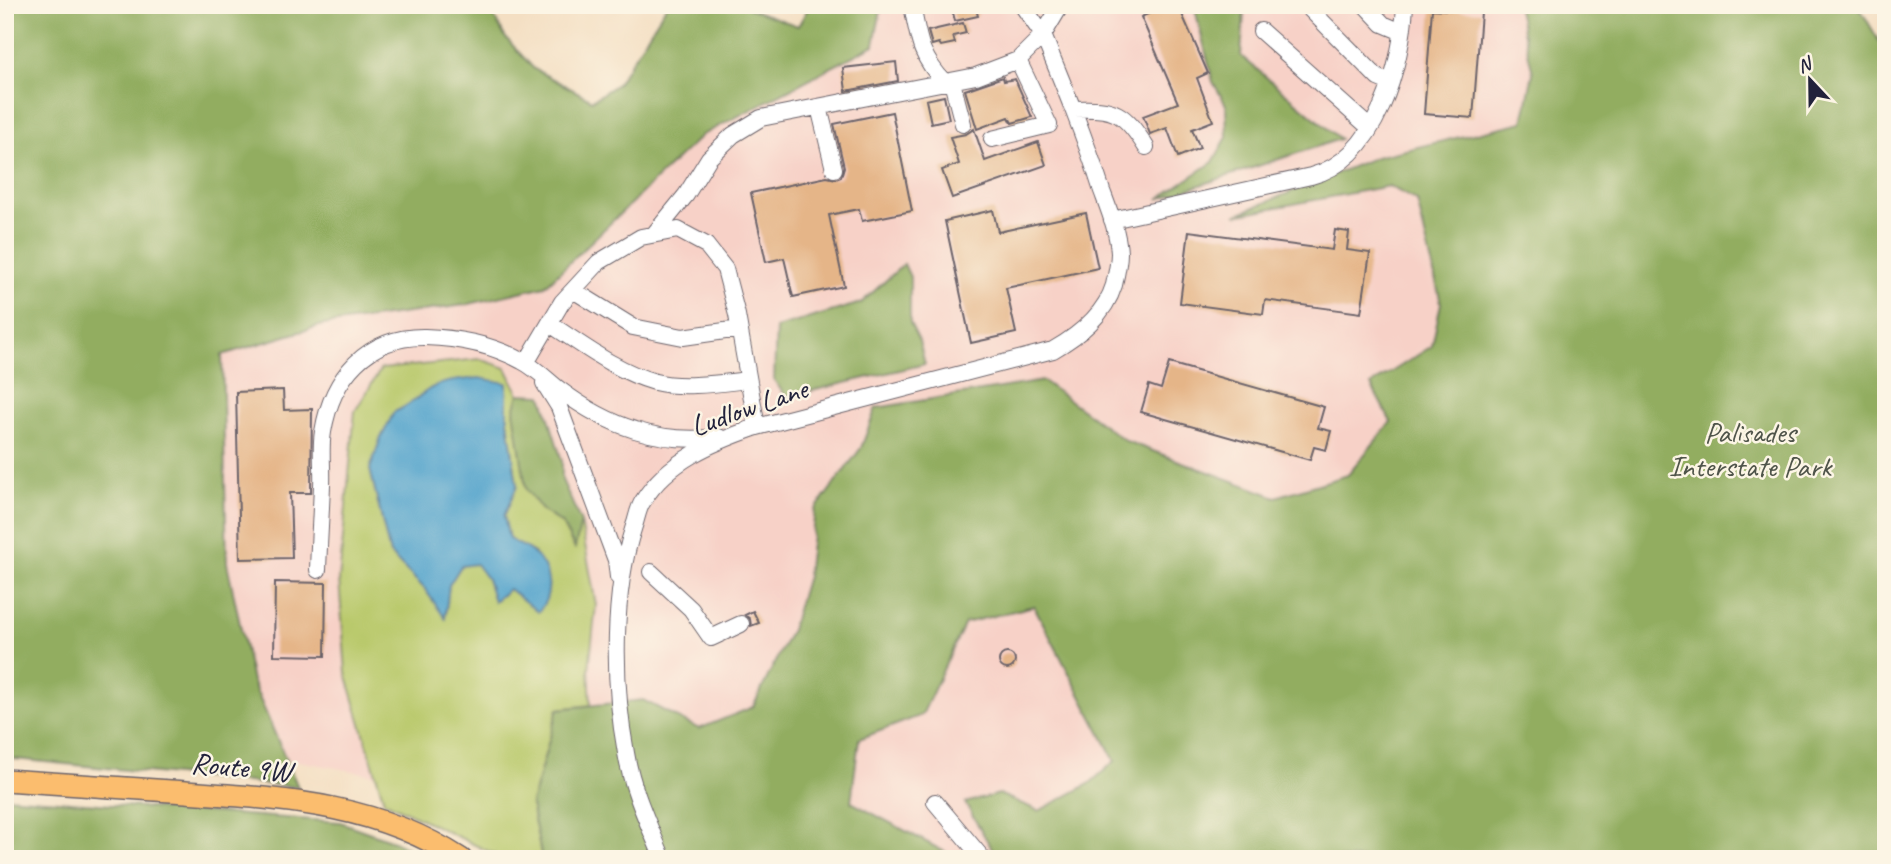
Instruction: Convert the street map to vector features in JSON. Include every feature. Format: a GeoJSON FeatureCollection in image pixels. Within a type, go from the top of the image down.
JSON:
{"type":"FeatureCollection","features":[{"type":"Feature","properties":{"kind":"main road","name":"Route 9W"},"geometry":{"type":"LineString","coordinates":[[5,780],[200,793],[328,806],[371,816],[398,826],[461,859]]}},
{"type":"Feature","properties":{"kind":"lane"},"geometry":{"type":"LineString","coordinates":[[912,5],[921,50],[928,65],[948,83],[963,124]]}},
{"type":"Feature","properties":{"kind":"lane","name":"Ludlow Lane"},"geometry":{"type":"LineString","coordinates":[[663,859],[638,797],[626,754],[618,673],[617,633],[626,550],[642,502],[666,474],[690,456],[723,439],[757,427],[1053,350],[1078,335],[1098,314],[1114,286],[1119,254],[1112,220],[1074,109],[1042,35],[1022,5]]}},
{"type":"Feature","properties":{"kind":"lane"},"geometry":{"type":"LineString","coordinates":[[655,233],[686,195],[709,158],[733,135],[761,118],[976,76],[1018,60],[1042,35],[1061,5]]}},
{"type":"Feature","properties":{"kind":"lane"},"geometry":{"type":"LineString","coordinates":[[1306,5],[1378,78],[1390,83]]}},
{"type":"Feature","properties":{"kind":"lane"},"geometry":{"type":"LineString","coordinates":[[1365,5],[1384,24],[1402,32]]}},
{"type":"Feature","properties":{"kind":"lane"},"geometry":{"type":"LineString","coordinates":[[1112,220],[1322,173],[1345,157],[1370,128],[1380,111],[1390,83],[1402,32],[1405,5]]}},
{"type":"Feature","properties":{"kind":"lane"},"geometry":{"type":"LineString","coordinates":[[1261,31],[1370,128]]}},
{"type":"Feature","properties":{"kind":"lane"},"geometry":{"type":"LineString","coordinates":[[992,139],[1049,125],[1018,60]]}},
{"type":"Feature","properties":{"kind":"lane"},"geometry":{"type":"LineString","coordinates":[[819,107],[834,169]]}},
{"type":"Feature","properties":{"kind":"lane"},"geometry":{"type":"LineString","coordinates":[[1074,109],[1114,110],[1127,119],[1146,147]]}},
{"type":"Feature","properties":{"kind":"lane"},"geometry":{"type":"LineString","coordinates":[[318,570],[323,433],[333,394],[352,366],[374,347],[409,337],[451,338],[495,347],[526,363],[592,412],[625,427],[657,436],[691,440],[757,427],[725,269],[706,245],[678,230],[641,237],[599,262],[562,302],[526,363]]}},
{"type":"Feature","properties":{"kind":"lane"},"geometry":{"type":"LineString","coordinates":[[573,290],[633,327],[683,337],[739,329]]}},
{"type":"Feature","properties":{"kind":"lane"},"geometry":{"type":"LineString","coordinates":[[550,324],[617,368],[658,383],[707,384],[748,380]]}},
{"type":"Feature","properties":{"kind":"lane"},"geometry":{"type":"LineString","coordinates":[[526,363],[544,383],[559,407],[616,561],[621,593]]}},
{"type":"Feature","properties":{"kind":"lane"},"geometry":{"type":"LineString","coordinates":[[651,572],[691,609],[711,638],[741,624]]}},
{"type":"Feature","properties":{"kind":"lane"},"geometry":{"type":"LineString","coordinates":[[935,802],[983,859]]}},
{"type":"Feature","properties":{"kind":"shaded area"},"geometry":{"type":"Polygon","coordinates":[[[878,5],[1550,5],[1575,174],[1084,859],[512,859],[424,784],[254,753],[170,330],[667,134],[878,5]]]}},
{"type":"Feature","properties":{"kind":"green space"},"geometry":{"type":"Polygon","coordinates":[[[5,5],[488,5],[505,37],[534,69],[592,100],[617,84],[667,5],[746,5],[750,9],[798,26],[810,5],[882,5],[874,45],[702,135],[545,286],[465,305],[323,325],[222,355],[227,563],[252,681],[298,787],[5,758],[5,5]]]}},
{"type":"Feature","properties":{"kind":"green space"},"geometry":{"type":"Polygon","coordinates":[[[1194,5],[1254,5],[1244,12],[1241,56],[1340,139],[1158,199],[1213,162],[1227,137],[1226,105],[1213,82],[1194,5]]]}},
{"type":"Feature","properties":{"kind":"green space","name":"Palisades Interstate Park"},"geometry":{"type":"Polygon","coordinates":[[[1517,5],[1858,5],[1886,53],[1886,859],[998,859],[965,803],[999,794],[1039,811],[1089,784],[1115,761],[1034,606],[965,623],[922,715],[859,739],[851,802],[958,859],[542,859],[531,804],[558,709],[643,700],[699,729],[753,707],[791,630],[807,576],[815,510],[861,448],[876,408],[1043,381],[1126,441],[1276,497],[1348,475],[1391,422],[1371,385],[1432,346],[1441,303],[1417,201],[1389,186],[1235,215],[1376,157],[1523,122],[1533,73],[1517,5]]]}},
{"type":"Feature","properties":{"kind":"green space"},"geometry":{"type":"Polygon","coordinates":[[[904,264],[910,277],[910,323],[919,341],[925,364],[786,397],[774,380],[776,328],[861,303],[904,264]]]}},
{"type":"Feature","properties":{"kind":"green space"},"geometry":{"type":"Polygon","coordinates":[[[480,359],[506,368],[519,394],[514,411],[541,510],[562,524],[574,547],[581,522],[596,605],[589,669],[591,705],[558,709],[531,804],[542,859],[504,859],[384,801],[346,673],[339,580],[355,411],[381,369],[480,359]],[[507,383],[394,413],[370,469],[390,554],[424,588],[445,617],[449,585],[461,566],[477,563],[487,579],[494,601],[509,589],[538,611],[535,553],[509,539],[504,516],[517,486],[507,413],[507,383]]]}},
{"type":"Feature","properties":{"kind":"green space"},"geometry":{"type":"Polygon","coordinates":[[[519,394],[542,395],[562,461],[562,480],[581,522],[575,548],[562,524],[542,510],[526,489],[514,411],[519,394]]]}},
{"type":"Feature","properties":{"kind":"green space"},"geometry":{"type":"Polygon","coordinates":[[[5,797],[340,822],[396,842],[427,859],[5,859],[5,797]]]}},
{"type":"Feature","properties":{"kind":"water"},"geometry":{"type":"Polygon","coordinates":[[[479,378],[507,383],[507,413],[517,486],[504,516],[509,539],[530,551],[544,566],[548,590],[538,612],[509,589],[494,601],[487,579],[476,564],[461,566],[449,585],[445,618],[424,588],[390,554],[370,469],[394,412],[439,384],[479,378]]]}},
{"type":"Feature","properties":{"kind":"building"},"geometry":{"type":"Polygon","coordinates":[[[951,5],[975,5],[978,16],[955,21],[951,5]]]}},
{"type":"Feature","properties":{"kind":"building"},"geometry":{"type":"Polygon","coordinates":[[[1168,5],[1178,5],[1208,73],[1197,78],[1213,121],[1192,129],[1200,148],[1178,157],[1167,128],[1150,134],[1143,116],[1178,103],[1141,17],[1168,5]]]}},
{"type":"Feature","properties":{"kind":"building"},"geometry":{"type":"Polygon","coordinates":[[[1432,9],[1481,12],[1473,118],[1424,114],[1432,9]]]}},
{"type":"Feature","properties":{"kind":"building"},"geometry":{"type":"Polygon","coordinates":[[[963,23],[966,33],[953,36],[955,43],[932,45],[928,31],[963,23]]]}},
{"type":"Feature","properties":{"kind":"building"},"geometry":{"type":"Polygon","coordinates":[[[896,62],[898,81],[846,91],[843,68],[896,62]]]}},
{"type":"Feature","properties":{"kind":"building"},"geometry":{"type":"Polygon","coordinates":[[[1003,77],[1004,81],[1015,79],[1032,117],[1012,123],[1009,117],[977,129],[965,90],[1003,77]]]}},
{"type":"Feature","properties":{"kind":"building"},"geometry":{"type":"Polygon","coordinates":[[[944,96],[949,119],[931,123],[926,100],[944,96]]]}},
{"type":"Feature","properties":{"kind":"building"},"geometry":{"type":"Polygon","coordinates":[[[892,112],[912,211],[862,221],[859,209],[829,215],[844,286],[793,297],[784,258],[766,262],[751,193],[827,177],[841,177],[844,167],[834,124],[892,112]]]}},
{"type":"Feature","properties":{"kind":"building"},"geometry":{"type":"Polygon","coordinates":[[[974,129],[985,161],[1038,142],[1046,165],[952,198],[942,170],[959,164],[950,137],[966,134],[974,129]]]}},
{"type":"Feature","properties":{"kind":"building"},"geometry":{"type":"Polygon","coordinates":[[[993,210],[998,232],[1086,213],[1098,268],[1006,288],[1016,333],[971,343],[945,221],[993,210]]]}},
{"type":"Feature","properties":{"kind":"building"},"geometry":{"type":"Polygon","coordinates":[[[1335,230],[1349,232],[1347,250],[1370,253],[1361,313],[1265,300],[1263,314],[1180,303],[1189,231],[1332,250],[1335,230]]]}},
{"type":"Feature","properties":{"kind":"building"},"geometry":{"type":"Polygon","coordinates":[[[1169,363],[1324,407],[1318,428],[1331,431],[1326,450],[1314,447],[1310,460],[1141,412],[1149,385],[1161,389],[1169,363]]]}},
{"type":"Feature","properties":{"kind":"building"},"geometry":{"type":"Polygon","coordinates":[[[283,390],[284,410],[312,409],[311,493],[290,493],[292,558],[240,559],[236,392],[283,390]]]}},
{"type":"Feature","properties":{"kind":"building"},"geometry":{"type":"Polygon","coordinates":[[[275,582],[326,583],[325,656],[274,655],[275,582]]]}},
{"type":"Feature","properties":{"kind":"building"},"geometry":{"type":"Polygon","coordinates":[[[753,611],[759,623],[751,626],[750,619],[745,615],[753,611]]]}},
{"type":"Feature","properties":{"kind":"building"},"geometry":{"type":"Polygon","coordinates":[[[1004,653],[1010,653],[1015,661],[1013,667],[1004,669],[999,664],[999,658],[1004,653]]]}}]}
